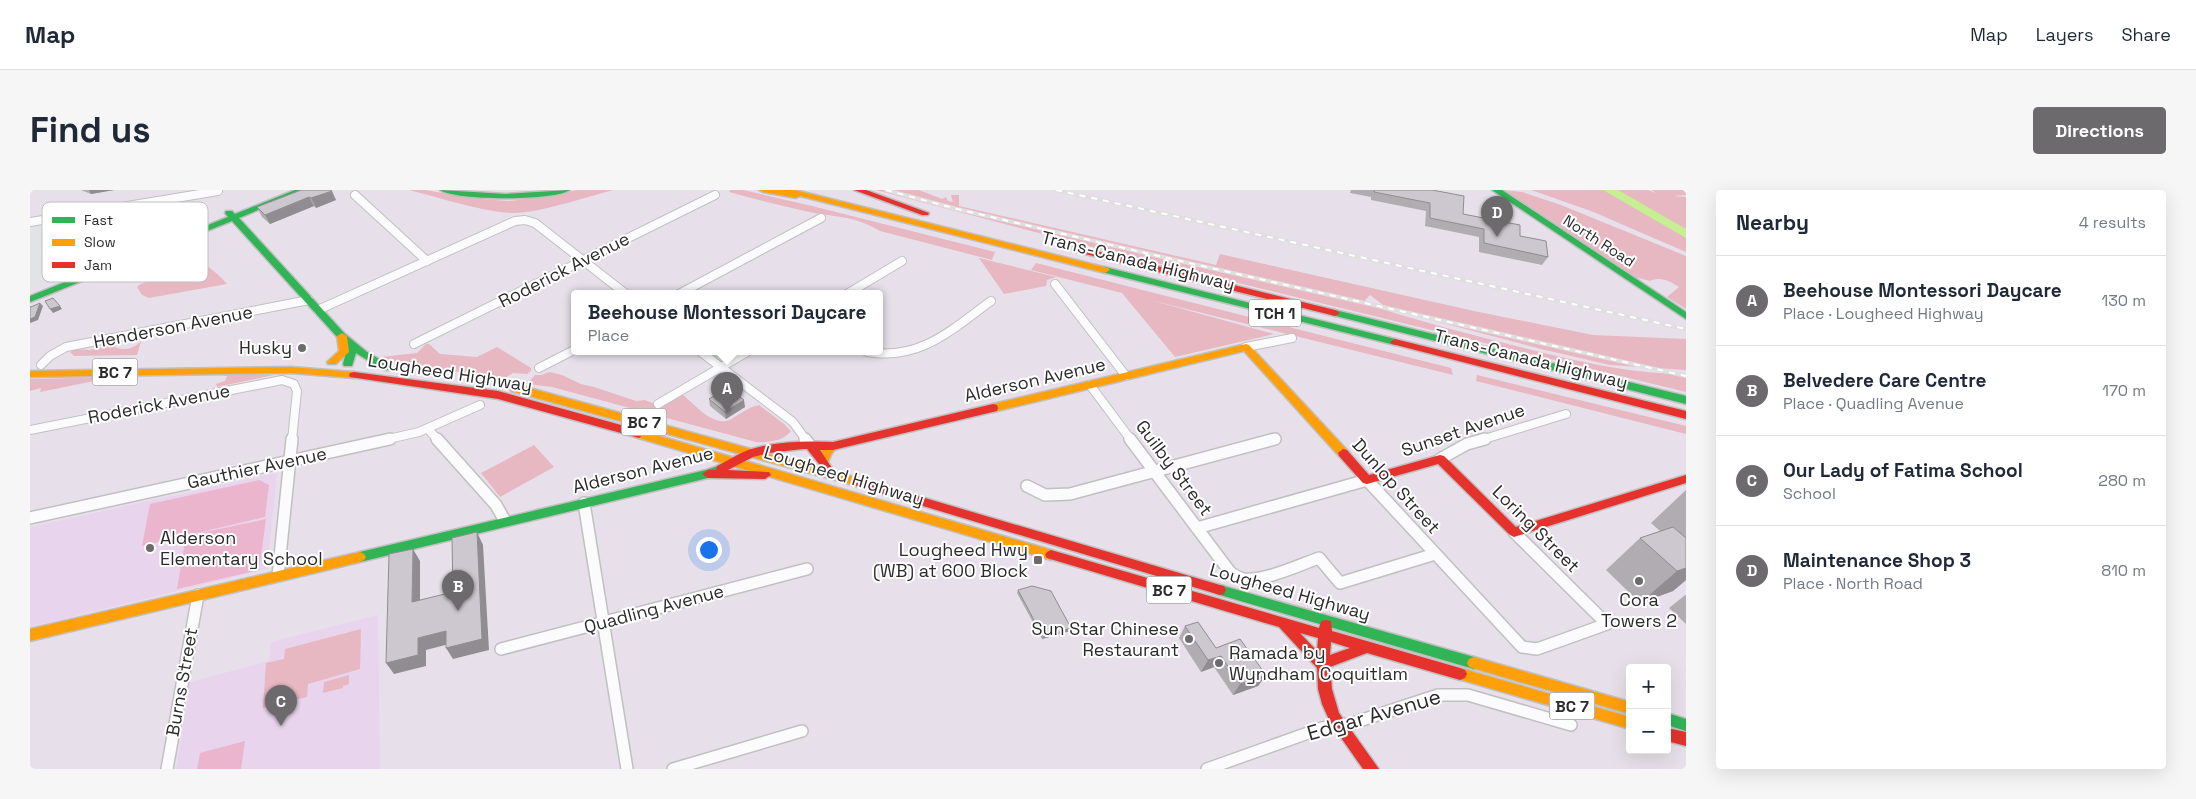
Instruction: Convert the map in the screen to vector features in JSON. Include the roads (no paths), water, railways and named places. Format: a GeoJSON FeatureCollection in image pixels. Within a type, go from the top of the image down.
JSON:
{"type":"FeatureCollection","features":[{"type":"Feature","properties":{"kind":"main road"},"geometry":{"type":"LineString","coordinates":[[208,225],[286,190]]}},
{"type":"Feature","properties":{"kind":"main road"},"geometry":{"type":"LineString","coordinates":[[208,225],[302,190]]}},
{"type":"Feature","properties":{"kind":"main road"},"geometry":{"type":"LineString","coordinates":[[444,190],[503,198],[532,197],[566,190]]}},
{"type":"Feature","properties":{"kind":"main road"},"geometry":{"type":"LineString","coordinates":[[476,190],[507,193],[530,190]]}},
{"type":"Feature","properties":{"kind":"main road"},"geometry":{"type":"LineString","coordinates":[[763,190],[865,210]]}},
{"type":"Feature","properties":{"kind":"main road","name":"Trans-Canada Highway"},"geometry":{"type":"LineString","coordinates":[[786,190],[1686,415]]}},
{"type":"Feature","properties":{"kind":"main road"},"geometry":{"type":"LineString","coordinates":[[844,192],[930,214],[858,190]]}},
{"type":"Feature","properties":{"kind":"main road","name":"North Road"},"geometry":{"type":"LineString","coordinates":[[1496,190],[1686,316]]}},
{"type":"Feature","properties":{"kind":"main road"},"geometry":{"type":"LineString","coordinates":[[231,216],[342,336],[351,352],[347,367],[355,375]]}},
{"type":"Feature","properties":{"kind":"main road","name":"Trans-Canada Highway"},"geometry":{"type":"LineString","coordinates":[[1060,245],[1686,400]]}},
{"type":"Feature","properties":{"kind":"main road"},"geometry":{"type":"LineString","coordinates":[[30,292],[56,282]]}},
{"type":"Feature","properties":{"kind":"main road"},"geometry":{"type":"LineString","coordinates":[[30,299],[71,282]]}},
{"type":"Feature","properties":{"kind":"main road"},"geometry":{"type":"LineString","coordinates":[[332,362],[344,352],[342,336]]}},
{"type":"Feature","properties":{"kind":"main road","name":"Lougheed Highway"},"geometry":{"type":"LineString","coordinates":[[36,365],[240,360],[332,362],[391,368],[363,354],[342,336]]}},
{"type":"Feature","properties":{"kind":"main road","name":"Alderson Avenue"},"geometry":{"type":"LineString","coordinates":[[30,635],[704,475],[722,469],[752,453],[809,444],[833,446],[1246,347]]}},
{"type":"Feature","properties":{"kind":"main road","name":"Dunlop Street"},"geometry":{"type":"LineString","coordinates":[[1246,347],[1367,480]]}},
{"type":"Feature","properties":{"kind":"main road","name":"Lougheed Highway"},"geometry":{"type":"LineString","coordinates":[[30,374],[234,369],[355,375],[498,395],[781,474],[1283,624],[1626,722]]}},
{"type":"Feature","properties":{"kind":"main road","name":"Lougheed Highway"},"geometry":{"type":"LineString","coordinates":[[457,377],[568,401],[830,474],[1326,621],[1626,707]]}},
{"type":"Feature","properties":{"kind":"main road"},"geometry":{"type":"LineString","coordinates":[[809,444],[823,461],[830,474]]}},
{"type":"Feature","properties":{"kind":"main road"},"geometry":{"type":"LineString","coordinates":[[823,461],[827,452],[833,446]]}},
{"type":"Feature","properties":{"kind":"main road"},"geometry":{"type":"LineString","coordinates":[[700,451],[704,475],[781,474]]}},
{"type":"Feature","properties":{"kind":"main road","name":"Sunset Avenue"},"geometry":{"type":"LineString","coordinates":[[1367,480],[1440,459]]}},
{"type":"Feature","properties":{"kind":"main road","name":"Loring Street"},"geometry":{"type":"LineString","coordinates":[[1440,459],[1514,532]]}},
{"type":"Feature","properties":{"kind":"main road"},"geometry":{"type":"LineString","coordinates":[[1514,532],[1686,479]]}},
{"type":"Feature","properties":{"kind":"main road"},"geometry":{"type":"LineString","coordinates":[[1326,621],[1322,664],[1325,698],[1328,708],[1339,726],[1372,769]]}},
{"type":"Feature","properties":{"kind":"main road"},"geometry":{"type":"LineString","coordinates":[[1283,624],[1322,664]]}},
{"type":"Feature","properties":{"kind":"main road"},"geometry":{"type":"LineString","coordinates":[[1322,664],[1366,647]]}},
{"type":"Feature","properties":{"kind":"main road"},"geometry":{"type":"LineString","coordinates":[[1671,720],[1686,725]]}},
{"type":"Feature","properties":{"kind":"main road"},"geometry":{"type":"LineString","coordinates":[[1671,735],[1686,739]]}},
{"type":"Feature","properties":{"kind":"street"},"geometry":{"type":"LineString","coordinates":[[151,202],[218,191]]}},
{"type":"Feature","properties":{"kind":"street"},"geometry":{"type":"LineString","coordinates":[[355,195],[427,261]]}},
{"type":"Feature","properties":{"kind":"street","name":"Roderick Avenue"},"geometry":{"type":"LineString","coordinates":[[414,344],[715,195]]}},
{"type":"Feature","properties":{"kind":"street"},"geometry":{"type":"LineString","coordinates":[[687,290],[818,220],[806,217]]}},
{"type":"Feature","properties":{"kind":"street"},"geometry":{"type":"LineString","coordinates":[[318,310],[515,221],[524,220],[534,223],[621,290]]}},
{"type":"Feature","properties":{"kind":"street"},"geometry":{"type":"LineString","coordinates":[[854,290],[902,261]]}},
{"type":"Feature","properties":{"kind":"street"},"geometry":{"type":"LineString","coordinates":[[1055,284],[1126,376]]}},
{"type":"Feature","properties":{"kind":"street","name":"Henderson Avenue"},"geometry":{"type":"LineString","coordinates":[[36,365],[66,347],[309,300]]}},
{"type":"Feature","properties":{"kind":"street"},"geometry":{"type":"LineString","coordinates":[[883,354],[908,352],[924,348],[991,301]]}},
{"type":"Feature","properties":{"kind":"street","name":"Alderson Avenue"},"geometry":{"type":"LineString","coordinates":[[1246,347],[1292,338]]}},
{"type":"Feature","properties":{"kind":"street"},"geometry":{"type":"LineString","coordinates":[[539,368],[571,352]]}},
{"type":"Feature","properties":{"kind":"street"},"geometry":{"type":"LineString","coordinates":[[705,355],[793,422],[809,444]]}},
{"type":"Feature","properties":{"kind":"street"},"geometry":{"type":"LineString","coordinates":[[658,404],[742,355]]}},
{"type":"Feature","properties":{"kind":"street","name":"Roderick Avenue"},"geometry":{"type":"LineString","coordinates":[[30,430],[274,381],[289,381],[294,384],[297,391],[290,460]]}},
{"type":"Feature","properties":{"kind":"street","name":"Guilby Street"},"geometry":{"type":"LineString","coordinates":[[1090,384],[1230,572],[1239,578],[1249,579],[1319,558],[1340,584],[1435,554]]}},
{"type":"Feature","properties":{"kind":"street","name":"Gauthier Avenue"},"geometry":{"type":"LineString","coordinates":[[30,518],[419,432],[480,405]]}},
{"type":"Feature","properties":{"kind":"street","name":"Sunset Avenue"},"geometry":{"type":"LineString","coordinates":[[1440,459],[1468,444],[1566,414]]}},
{"type":"Feature","properties":{"kind":"street"},"geometry":{"type":"LineString","coordinates":[[428,429],[496,505],[505,521]]}},
{"type":"Feature","properties":{"kind":"street"},"geometry":{"type":"LineString","coordinates":[[1027,486],[1045,495],[1070,494],[1275,439]]}},
{"type":"Feature","properties":{"kind":"street"},"geometry":{"type":"LineString","coordinates":[[278,576],[290,460]]}},
{"type":"Feature","properties":{"kind":"street","name":"Sunset Avenue"},"geometry":{"type":"LineString","coordinates":[[1197,528],[1367,480]]}},
{"type":"Feature","properties":{"kind":"street","name":"Dunlop Street"},"geometry":{"type":"LineString","coordinates":[[1367,480],[1522,647]]}},
{"type":"Feature","properties":{"kind":"street"},"geometry":{"type":"LineString","coordinates":[[584,503],[627,769]]}},
{"type":"Feature","properties":{"kind":"street","name":"Loring Street"},"geometry":{"type":"LineString","coordinates":[[1514,532],[1607,624],[1537,649],[1522,647]]}},
{"type":"Feature","properties":{"kind":"street","name":"Quadling Avenue"},"geometry":{"type":"LineString","coordinates":[[500,649],[807,569]]}},
{"type":"Feature","properties":{"kind":"street","name":"Burns Street"},"geometry":{"type":"LineString","coordinates":[[167,769],[198,595]]}},
{"type":"Feature","properties":{"kind":"street","name":"Edgar Avenue"},"geometry":{"type":"LineString","coordinates":[[1207,769],[1322,728],[1339,726],[1438,695],[1468,694],[1571,725]]}},
{"type":"Feature","properties":{"kind":"street"},"geometry":{"type":"LineString","coordinates":[[673,769],[802,731]]}},
{"type":"Feature","properties":{"kind":"waterway"},"geometry":{"type":"LineString","coordinates":[[1609,190],[1686,234]]}},
{"type":"Feature","properties":{"kind":"railway"},"geometry":{"type":"LineString","coordinates":[[886,190],[957,209],[1154,255],[1686,376]]}},
{"type":"Feature","properties":{"kind":"railway"},"geometry":{"type":"LineString","coordinates":[[1056,190],[1686,329]]}},
{"type":"Feature","properties":{"kind":"place","name":"Maintenance Shop 3"},"geometry":{"type":"Point","coordinates":[1497,237]}},
{"type":"Feature","properties":{"kind":"place","name":"Husky"},"geometry":{"type":"Point","coordinates":[302,348]}},
{"type":"Feature","properties":{"kind":"place","name":"Beehouse Montessori Daycare"},"geometry":{"type":"Point","coordinates":[727,413]}},
{"type":"Feature","properties":{"kind":"place","name":"Alderson Elementary School"},"geometry":{"type":"Point","coordinates":[150,548]}},
{"type":"Feature","properties":{"kind":"place","name":"Lougheed Hwy (WB) at 600 Block"},"geometry":{"type":"Point","coordinates":[1038,560]}},
{"type":"Feature","properties":{"kind":"place","name":"Cora Towers 2"},"geometry":{"type":"Point","coordinates":[1639,581]}},
{"type":"Feature","properties":{"kind":"place","name":"Belvedere Care Centre"},"geometry":{"type":"Point","coordinates":[458,611]}},
{"type":"Feature","properties":{"kind":"place","name":"Sun Star Chinese Restaurant"},"geometry":{"type":"Point","coordinates":[1189,639]}},
{"type":"Feature","properties":{"kind":"place","name":"Ramada by Wyndham Coquitlam"},"geometry":{"type":"Point","coordinates":[1219,663]}},
{"type":"Feature","properties":{"kind":"place","name":"Our Lady of Fatima School"},"geometry":{"type":"Point","coordinates":[281,726]}}]}
